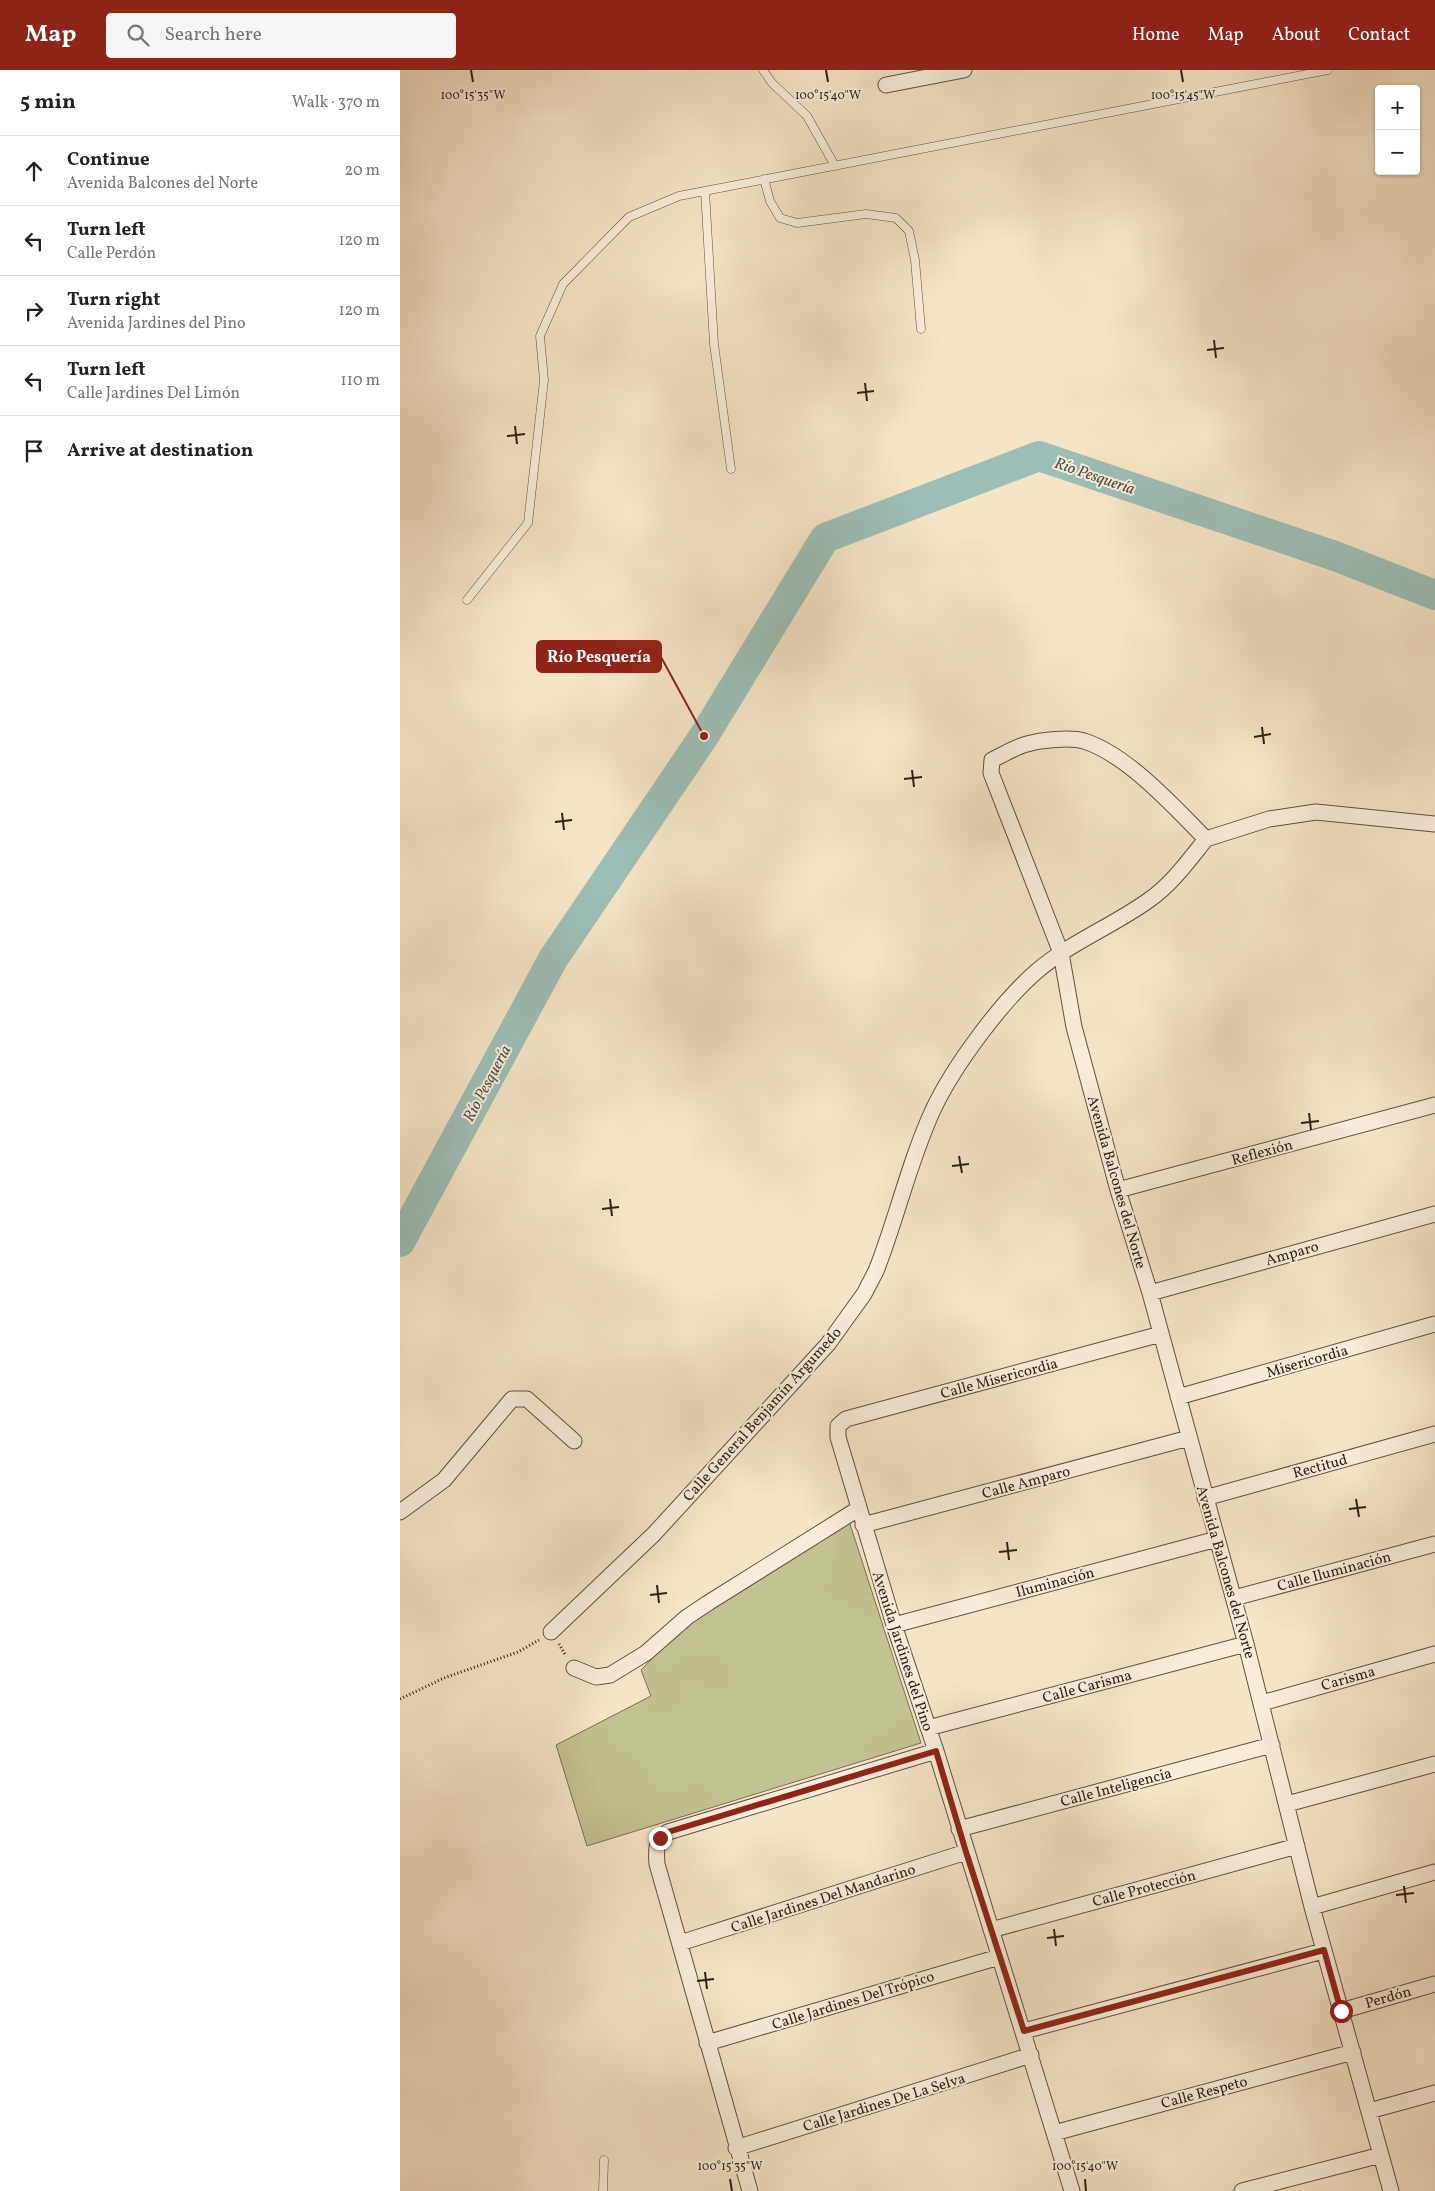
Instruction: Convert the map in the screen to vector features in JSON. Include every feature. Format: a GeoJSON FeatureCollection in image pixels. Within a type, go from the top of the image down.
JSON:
{"type":"FeatureCollection","features":[{"type":"Feature","properties":{"kind":"street"},"geometry":{"type":"LineString","coordinates":[[886,85],[964,70]]}},
{"type":"Feature","properties":{"kind":"street","name":"Avenida Balcones del Norte"},"geometry":{"type":"LineString","coordinates":[[1206,839],[1151,785],[1113,755],[1083,741],[1051,740],[1026,744],[992,760],[991,772],[1061,953],[1074,1027],[1118,1190],[1150,1293],[1234,1598],[1312,1907],[1391,2191]]}},
{"type":"Feature","properties":{"kind":"street"},"geometry":{"type":"LineString","coordinates":[[1206,839],[1269,818],[1316,812],[1435,824]]}},
{"type":"Feature","properties":{"kind":"street","name":"Calle General Benjamín Argumedo"},"geometry":{"type":"LineString","coordinates":[[551,1632],[622,1567],[654,1534],[828,1344],[864,1294],[876,1271],[932,1110],[951,1077],[1023,983],[1061,953],[1151,899],[1176,876],[1206,839]]}},
{"type":"Feature","properties":{"kind":"street","name":"Reflexión"},"geometry":{"type":"LineString","coordinates":[[1118,1190],[1435,1105]]}},
{"type":"Feature","properties":{"kind":"street","name":"Amparo"},"geometry":{"type":"LineString","coordinates":[[1150,1293],[1435,1214]]}},
{"type":"Feature","properties":{"kind":"street","name":"Misericordia"},"geometry":{"type":"LineString","coordinates":[[1178,1397],[1435,1324]]}},
{"type":"Feature","properties":{"kind":"street","name":"Calle Misericordia"},"geometry":{"type":"LineString","coordinates":[[838,1426],[846,1419],[1161,1334]]}},
{"type":"Feature","properties":{"kind":"street"},"geometry":{"type":"LineString","coordinates":[[400,1512],[444,1480],[512,1399],[527,1399],[574,1441]]}},
{"type":"Feature","properties":{"kind":"street","name":"Avenida Jardines del Pino"},"geometry":{"type":"LineString","coordinates":[[838,1426],[838,1437],[858,1509],[1024,2031],[1072,2191]]}},
{"type":"Feature","properties":{"kind":"street","name":"Rectitud"},"geometry":{"type":"LineString","coordinates":[[1205,1498],[1435,1434]]}},
{"type":"Feature","properties":{"kind":"street","name":"Calle Amparo"},"geometry":{"type":"LineString","coordinates":[[863,1525],[1189,1438]]}},
{"type":"Feature","properties":{"kind":"street"},"geometry":{"type":"LineString","coordinates":[[574,1668],[596,1677],[610,1674],[646,1653],[687,1617],[858,1509]]}},
{"type":"Feature","properties":{"kind":"street","name":"Iluminación"},"geometry":{"type":"LineString","coordinates":[[894,1625],[1217,1539]]}},
{"type":"Feature","properties":{"kind":"street","name":"Calle Iluminación"},"geometry":{"type":"LineString","coordinates":[[1234,1598],[1435,1544]]}},
{"type":"Feature","properties":{"kind":"street","name":"Calle Carisma"},"geometry":{"type":"LineString","coordinates":[[928,1728],[1246,1644]]}},
{"type":"Feature","properties":{"kind":"street","name":"Carisma"},"geometry":{"type":"LineString","coordinates":[[1262,1703],[1435,1654]]}},
{"type":"Feature","properties":{"kind":"street","name":"Calle Inteligencia"},"geometry":{"type":"LineString","coordinates":[[959,1829],[1272,1745]]}},
{"type":"Feature","properties":{"kind":"street"},"geometry":{"type":"LineString","coordinates":[[750,2191],[736,2148],[657,1864],[656,1846],[660,1838],[668,1832],[936,1751]]}},
{"type":"Feature","properties":{"kind":"street"},"geometry":{"type":"LineString","coordinates":[[1286,1804],[1435,1764]]}},
{"type":"Feature","properties":{"kind":"street","name":"Calle Protección"},"geometry":{"type":"LineString","coordinates":[[991,1930],[1297,1846]]}},
{"type":"Feature","properties":{"kind":"street","name":"Calle Jardines Del Mandarino"},"geometry":{"type":"LineString","coordinates":[[680,1943],[966,1852]]}},
{"type":"Feature","properties":{"kind":"street"},"geometry":{"type":"LineString","coordinates":[[1312,1907],[1435,1872]]}},
{"type":"Feature","properties":{"kind":"street"},"geometry":{"type":"LineString","coordinates":[[1024,2031],[1324,1950]]}},
{"type":"Feature","properties":{"kind":"street","name":"Calle Jardines Del Trópico"},"geometry":{"type":"LineString","coordinates":[[707,2043],[999,1956]]}},
{"type":"Feature","properties":{"kind":"street","name":"Perdón"},"geometry":{"type":"LineString","coordinates":[[1341,2011],[1435,1984]]}},
{"type":"Feature","properties":{"kind":"street","name":"Calle Respeto"},"geometry":{"type":"LineString","coordinates":[[1054,2133],[1353,2052]]}},
{"type":"Feature","properties":{"kind":"street","name":"Calle Jardines De La Selva"},"geometry":{"type":"LineString","coordinates":[[736,2148],[1031,2055]]}},
{"type":"Feature","properties":{"kind":"street"},"geometry":{"type":"LineString","coordinates":[[1369,2111],[1435,2093]]}},
{"type":"Feature","properties":{"kind":"street"},"geometry":{"type":"LineString","coordinates":[[1242,2191],[1381,2156]]}},
{"type":"Feature","properties":{"kind":"lane"},"geometry":{"type":"LineString","coordinates":[[763,70],[772,83],[807,116],[835,166]]}},
{"type":"Feature","properties":{"kind":"lane"},"geometry":{"type":"LineString","coordinates":[[466,600],[528,523],[544,380],[540,336],[563,284],[628,216],[679,196],[1328,70]]}},
{"type":"Feature","properties":{"kind":"lane"},"geometry":{"type":"LineString","coordinates":[[764,179],[770,201],[780,218],[797,223],[866,214],[896,218],[909,231],[915,260],[921,329]]}},
{"type":"Feature","properties":{"kind":"lane"},"geometry":{"type":"LineString","coordinates":[[705,191],[714,344],[731,469]]}},
{"type":"Feature","properties":{"kind":"lane"},"geometry":{"type":"LineString","coordinates":[[603,2191],[604,2160]]}},
{"type":"Feature","properties":{"kind":"path"},"geometry":{"type":"LineString","coordinates":[[400,1699],[444,1678],[518,1652],[551,1632],[574,1668]]}},
{"type":"Feature","properties":{"kind":"green space"},"geometry":{"type":"Polygon","coordinates":[[[849,1521],[921,1743],[587,1846],[556,1745],[651,1696],[641,1670],[685,1624],[849,1521]]]}},
{"type":"Feature","properties":{"kind":"waterway","name":"Río Pesquería"},"geometry":{"type":"LineString","coordinates":[[400,1242],[553,959],[704,736],[825,538],[1039,456],[1335,556],[1435,595]]}},
{"type":"Feature","properties":{"kind":"place","name":"Río Pesquería"},"geometry":{"type":"Point","coordinates":[704,736]}},
{"type":"Feature","properties":{"kind":"route"},"geometry":{"type":"LineString","coordinates":[[660,1838],[668,1832],[936,1751],[966,1852],[1024,2031],[1324,1950],[1341,2011]]}}]}
